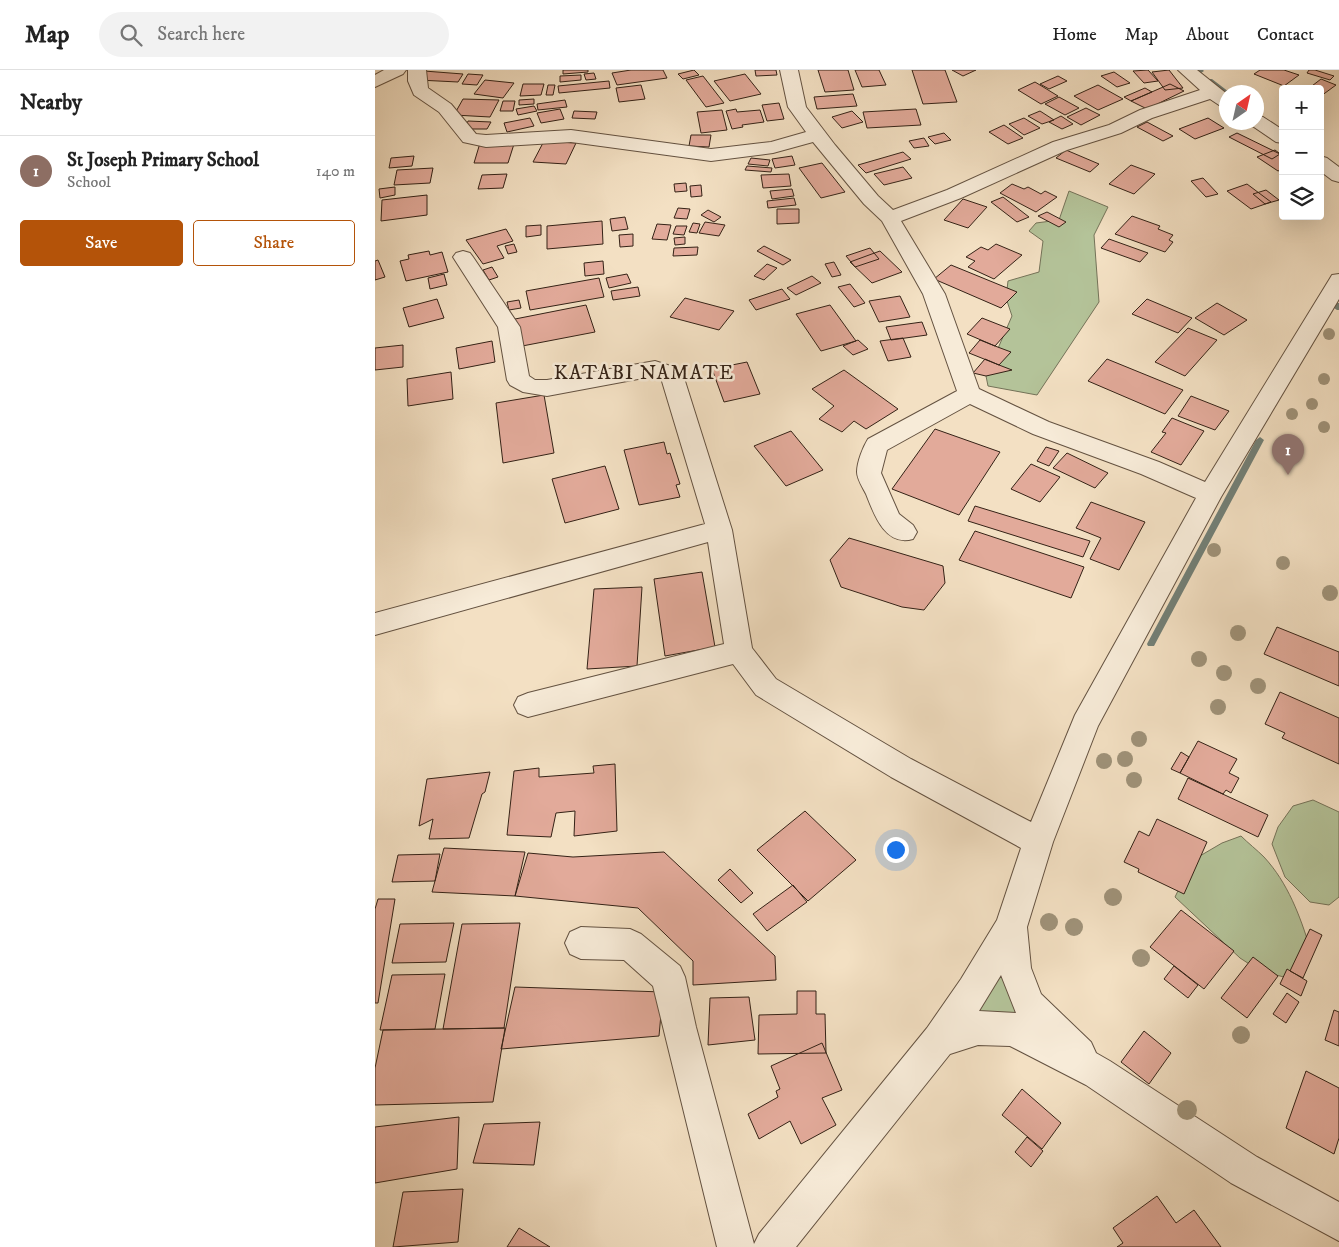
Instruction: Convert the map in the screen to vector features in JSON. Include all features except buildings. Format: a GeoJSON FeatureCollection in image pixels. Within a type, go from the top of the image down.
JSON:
{"type":"FeatureCollection","features":[{"type":"Feature","properties":{"kind":"street"},"geometry":{"type":"LineString","coordinates":[[375,82],[397,70]]}},
{"type":"Feature","properties":{"kind":"street"},"geometry":{"type":"LineString","coordinates":[[417,70],[417,81],[420,91],[445,108],[470,138],[485,141],[571,136],[711,155],[773,146],[801,138],[818,136]]}},
{"type":"Feature","properties":{"kind":"street"},"geometry":{"type":"LineString","coordinates":[[789,70],[797,107],[818,136],[871,200],[890,218],[934,294],[969,394],[1041,428],[1150,468],[1210,494]]}},
{"type":"Feature","properties":{"kind":"street"},"geometry":{"type":"LineString","coordinates":[[1187,70],[1219,97]]}},
{"type":"Feature","properties":{"kind":"street"},"geometry":{"type":"LineString","coordinates":[[890,218],[954,194],[1060,146],[1115,129],[1146,114],[1219,97]]}},
{"type":"Feature","properties":{"kind":"street"},"geometry":{"type":"LineString","coordinates":[[1264,126],[1279,135]]}},
{"type":"Feature","properties":{"kind":"street"},"geometry":{"type":"LineString","coordinates":[[1324,165],[1339,176]]}},
{"type":"Feature","properties":{"kind":"street"},"geometry":{"type":"LineString","coordinates":[[463,257],[509,327],[518,380],[531,386],[547,388],[655,368],[669,372],[674,381],[719,530],[739,651],[766,687],[901,768],[1038,842]]}},
{"type":"Feature","properties":{"kind":"street"},"geometry":{"type":"LineString","coordinates":[[772,1247],[939,1040],[973,991],[1011,927],[1038,842],[1085,724],[1210,494],[1339,280]]}},
{"type":"Feature","properties":{"kind":"street"},"geometry":{"type":"LineString","coordinates":[[904,532],[889,519],[869,473],[876,445],[969,394]]}},
{"type":"Feature","properties":{"kind":"street"},"geometry":{"type":"LineString","coordinates":[[375,624],[719,530]]}},
{"type":"Feature","properties":{"kind":"street"},"geometry":{"type":"LineString","coordinates":[[528,705],[739,651]]}},
{"type":"Feature","properties":{"kind":"street"},"geometry":{"type":"LineString","coordinates":[[1011,927],[1015,968],[1029,1005],[1098,1073]]}},
{"type":"Feature","properties":{"kind":"street"},"geometry":{"type":"LineString","coordinates":[[581,944],[630,946],[668,977],[736,1247]]}},
{"type":"Feature","properties":{"kind":"street"},"geometry":{"type":"LineString","coordinates":[[939,1040],[978,1028],[1013,1029],[1098,1073],[1244,1170],[1339,1222]]}},
{"type":"Feature","properties":{"kind":"green space"},"geometry":{"type":"Polygon","coordinates":[[[1069,191],[1108,207],[1094,235],[1099,302],[1037,395],[988,386],[986,376],[1012,316],[1006,298],[1008,281],[1039,272],[1043,241],[1029,231],[1036,223],[1059,220],[1069,191]]]}},
{"type":"Feature","properties":{"kind":"green space"},"geometry":{"type":"Polygon","coordinates":[[[1313,800],[1339,812],[1339,897],[1329,905],[1310,902],[1285,877],[1272,844],[1278,827],[1293,806],[1313,800]]]}},
{"type":"Feature","properties":{"kind":"green space"},"geometry":{"type":"Polygon","coordinates":[[[1241,836],[1264,857],[1280,878],[1302,924],[1310,948],[1292,979],[1260,971],[1240,958],[1175,897],[1193,860],[1222,843],[1241,836]]]}},
{"type":"Feature","properties":{"kind":"green space"},"geometry":{"type":"Polygon","coordinates":[[[1002,973],[1037,1032],[975,1015],[1002,973]]]}},
{"type":"Feature","properties":{"kind":"waterway"},"geometry":{"type":"LineString","coordinates":[[1210,80],[1219,87]]}},
{"type":"Feature","properties":{"kind":"waterway"},"geometry":{"type":"LineString","coordinates":[[1151,644],[1260,440]]}},
{"type":"Feature","properties":{"kind":"place","name":"St Joseph Primary School"},"geometry":{"type":"Point","coordinates":[1288,475]}},
{"type":"Feature","properties":{"kind":"district","name":"KATABI NAMATE"},"geometry":{"type":"Point","coordinates":[644,372]}}]}
